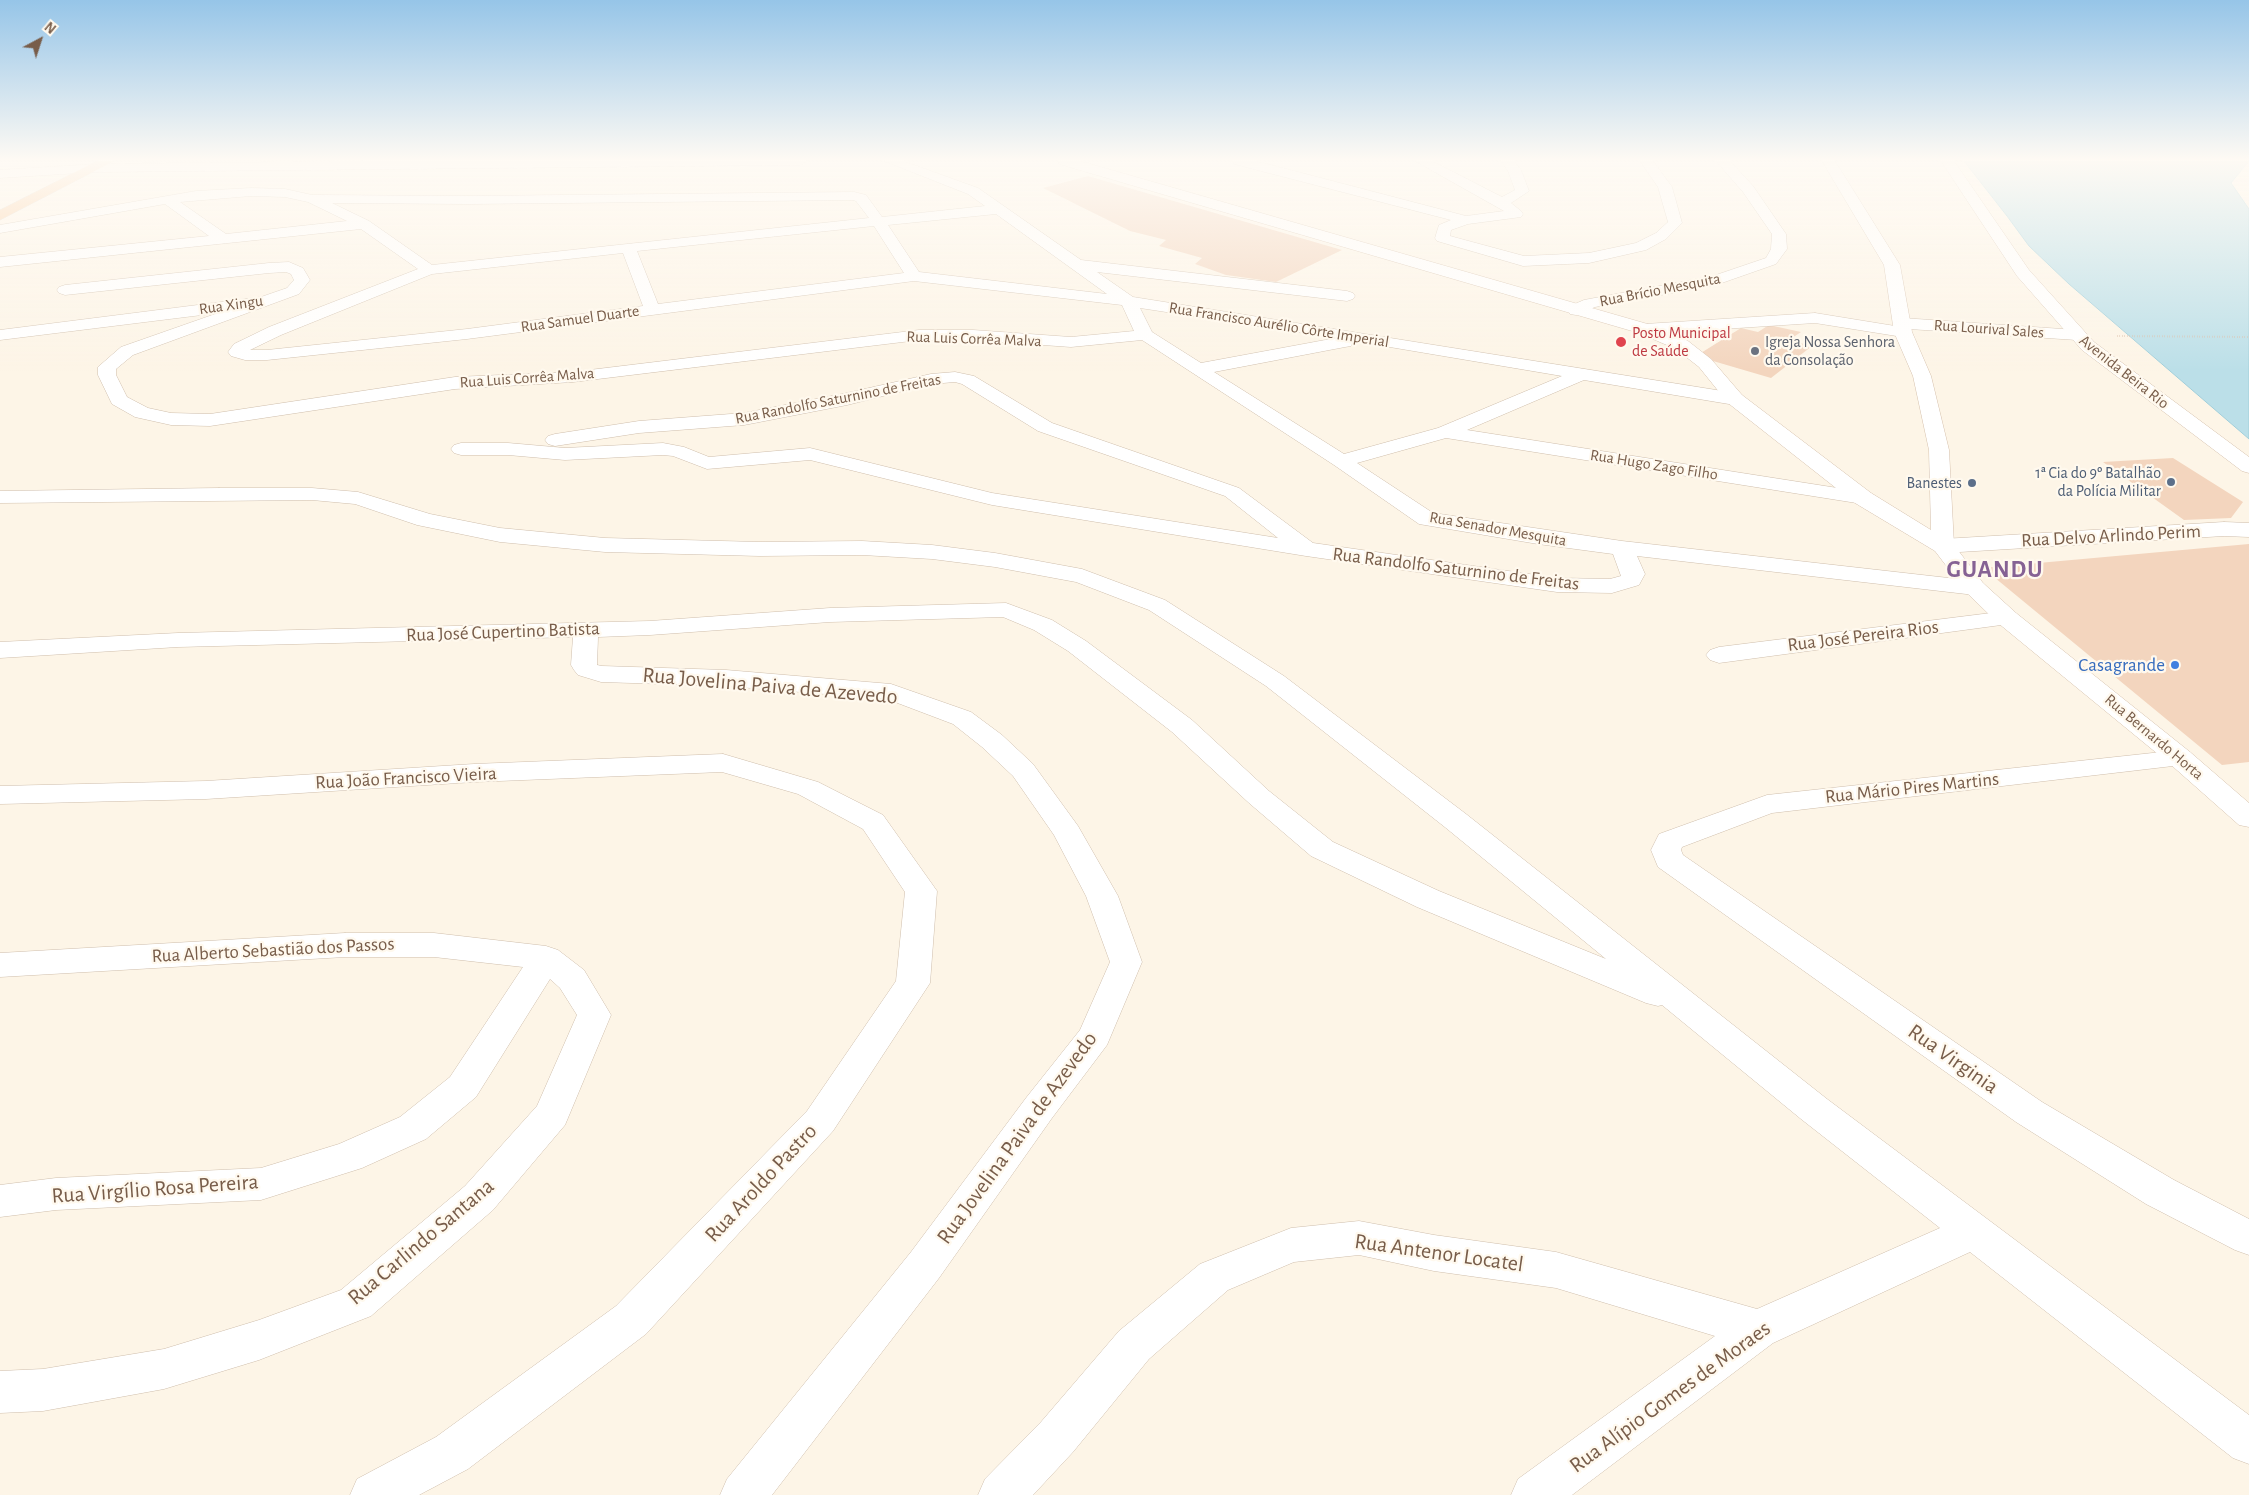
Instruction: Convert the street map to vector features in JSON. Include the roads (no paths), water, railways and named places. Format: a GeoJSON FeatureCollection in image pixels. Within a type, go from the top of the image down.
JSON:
{"type":"FeatureCollection","features":[{"type":"Feature","properties":{"kind":"street"},"geometry":{"type":"LineString","coordinates":[[212,231],[222,238]]}},
{"type":"Feature","properties":{"kind":"street"},"geometry":{"type":"LineString","coordinates":[[0,262],[74,272],[222,238],[295,231]]}},
{"type":"Feature","properties":{"kind":"street"},"geometry":{"type":"LineString","coordinates":[[374,231],[429,270],[785,231]]}},
{"type":"Feature","properties":{"kind":"street"},"geometry":{"type":"LineString","coordinates":[[650,245],[657,231]]}},
{"type":"Feature","properties":{"kind":"street"},"geometry":{"type":"LineString","coordinates":[[884,231],[914,276]]}},
{"type":"Feature","properties":{"kind":"street","name":"Rua Senador Mesquita"},"geometry":{"type":"LineString","coordinates":[[1029,231],[1128,301],[1145,334],[1427,519],[1538,538],[1974,588]]}},
{"type":"Feature","properties":{"kind":"street"},"geometry":{"type":"LineString","coordinates":[[1302,231],[1645,329],[1682,345],[1705,363],[1735,400],[1863,498],[1943,546]]}},
{"type":"Feature","properties":{"kind":"street"},"geometry":{"type":"LineString","coordinates":[[1443,231],[1442,238],[1523,261],[1589,258],[1642,247],[1667,231]]}},
{"type":"Feature","properties":{"kind":"street","name":"Rua Brício Mesquita"},"geometry":{"type":"LineString","coordinates":[[1576,310],[1590,304],[1716,280],[1771,261],[1779,249],[1779,234],[1777,231]]}},
{"type":"Feature","properties":{"kind":"street"},"geometry":{"type":"LineString","coordinates":[[1871,231],[1892,265],[1902,327],[1922,376],[1939,450],[1943,546]]}},
{"type":"Feature","properties":{"kind":"street","name":"Avenida Beira Rio"},"geometry":{"type":"LineString","coordinates":[[1994,231],[2023,273],[2088,346],[2249,467]]}},
{"type":"Feature","properties":{"kind":"street"},"geometry":{"type":"LineString","coordinates":[[628,247],[652,309]]}},
{"type":"Feature","properties":{"kind":"street"},"geometry":{"type":"LineString","coordinates":[[1076,264],[1347,296]]}},
{"type":"Feature","properties":{"kind":"street","name":"Rua Xingu"},"geometry":{"type":"LineString","coordinates":[[0,335],[264,302],[293,291],[302,280],[297,271],[289,267],[74,272]]}},
{"type":"Feature","properties":{"kind":"street","name":"Rua Samuel Duarte"},"geometry":{"type":"LineString","coordinates":[[429,270],[275,331],[240,348],[237,352],[245,355],[467,334],[914,276]]}},
{"type":"Feature","properties":{"kind":"street"},"geometry":{"type":"LineString","coordinates":[[39,330],[74,272]]}},
{"type":"Feature","properties":{"kind":"street","name":"Rua Francisco Aurélio Côrte Imperial"},"geometry":{"type":"LineString","coordinates":[[914,276],[1128,301],[1366,338],[1735,400]]}},
{"type":"Feature","properties":{"kind":"street","name":"Rua Luis Corrêa Malva"},"geometry":{"type":"LineString","coordinates":[[264,302],[127,351],[107,367],[107,375],[119,400],[142,413],[171,419],[210,420],[456,383],[573,377],[918,335],[973,335],[1071,342],[1145,334]]}},
{"type":"Feature","properties":{"kind":"street","name":"Rua Lourival Sales"},"geometry":{"type":"LineString","coordinates":[[1645,329],[1815,318],[1902,327],[2077,334]]}},
{"type":"Feature","properties":{"kind":"street"},"geometry":{"type":"LineString","coordinates":[[1199,369],[1366,338]]}},
{"type":"Feature","properties":{"kind":"street"},"geometry":{"type":"LineString","coordinates":[[1341,461],[1445,432],[1582,374]]}},
{"type":"Feature","properties":{"kind":"street","name":"Rua Randolfo Saturnino de Freitas"},"geometry":{"type":"LineString","coordinates":[[508,448],[592,433],[754,417],[847,399],[931,379],[955,377],[968,380],[1045,428],[1232,492],[1306,549]]}},
{"type":"Feature","properties":{"kind":"street","name":"Rua Hugo Zago Filho"},"geometry":{"type":"LineString","coordinates":[[1445,432],[1863,498]]}},
{"type":"Feature","properties":{"kind":"street","name":"Rua Randolfo Saturnino de Freitas"},"geometry":{"type":"LineString","coordinates":[[461,449],[508,448],[565,454],[663,449],[677,451],[707,463],[810,454],[946,490],[992,499],[1306,549],[1557,585],[1612,586],[1626,583],[1631,580],[1633,574],[1622,548]]}},
{"type":"Feature","properties":{"kind":"street"},"geometry":{"type":"LineString","coordinates":[[0,497],[219,494],[312,494],[349,497],[358,498],[425,520],[500,535],[605,545],[760,549],[862,548],[932,552],[995,560],[1082,576],[1157,605],[1275,681],[1463,827],[1807,1103],[1972,1232],[2249,1442]]}},
{"type":"Feature","properties":{"kind":"street","name":"Rua Delvo Arlindo Perim"},"geometry":{"type":"LineString","coordinates":[[1943,546],[2214,530],[2249,530]]}},
{"type":"Feature","properties":{"kind":"street","name":"Rua Bernardo Horta"},"geometry":{"type":"LineString","coordinates":[[1943,546],[1974,588],[2007,618],[2180,758],[2249,818]]}},
{"type":"Feature","properties":{"kind":"street","name":"Rua José Cupertino Batista"},"geometry":{"type":"LineString","coordinates":[[0,650],[178,640],[586,630],[754,622],[830,615],[1006,610],[1043,625],[1077,646],[1182,726],[1259,797],[1322,849],[1437,903],[1685,1005]]}},
{"type":"Feature","properties":{"kind":"street","name":"Rua José Pereira Rios"},"geometry":{"type":"LineString","coordinates":[[1719,656],[2007,618]]}},
{"type":"Feature","properties":{"kind":"street","name":"Rua Jovelina Paiva de Azevedo"},"geometry":{"type":"LineString","coordinates":[[586,630],[584,665],[587,670],[601,674],[726,678],[891,692],[962,718],[992,741],[1023,770],[1068,833],[1102,896],[1126,962],[1094,1036],[1039,1108],[925,1265],[743,1495]]}},
{"type":"Feature","properties":{"kind":"street","name":"Rua Mário Pires Martins"},"geometry":{"type":"LineString","coordinates":[[1669,860],[1666,850],[1670,841],[1767,804],[2180,758]]}},
{"type":"Feature","properties":{"kind":"street","name":"Rua João Francisco Vieira"},"geometry":{"type":"LineString","coordinates":[[0,795],[206,790],[464,774],[723,763],[808,788]]}},
{"type":"Feature","properties":{"kind":"street","name":"Rua Aroldo Pastro"},"geometry":{"type":"LineString","coordinates":[[373,1495],[452,1453],[631,1320],[820,1121],[913,983],[921,891],[873,822],[808,788]]}},
{"type":"Feature","properties":{"kind":"street","name":"Rua Virginia"},"geometry":{"type":"LineString","coordinates":[[1669,860],[2029,1112],[2160,1192],[2249,1238]]}},
{"type":"Feature","properties":{"kind":"street","name":"Rua Alberto Sebastião dos Passos"},"geometry":{"type":"LineString","coordinates":[[0,965],[345,945],[434,945],[546,958]]}},
{"type":"Feature","properties":{"kind":"street","name":"Rua Virgílio Rosa Pereira"},"geometry":{"type":"LineString","coordinates":[[0,1201],[56,1194],[261,1184],[349,1157],[413,1128],[463,1087],[546,958]]}},
{"type":"Feature","properties":{"kind":"street","name":"Rua Carlindo Santana"},"geometry":{"type":"LineString","coordinates":[[0,1392],[43,1390],[164,1369],[259,1340],[356,1303],[479,1198],[552,1115],[594,1015],[572,979],[546,958]]}},
{"type":"Feature","properties":{"kind":"street","name":"Rua Alípio Gomes de Moraes"},"geometry":{"type":"LineString","coordinates":[[1534,1495],[1758,1329],[1972,1232]]}},
{"type":"Feature","properties":{"kind":"street","name":"Rua Antenor Locatel"},"geometry":{"type":"LineString","coordinates":[[1001,1495],[1057,1438],[1134,1345],[1214,1277],[1291,1245],[1359,1238],[1434,1253],[1556,1270],[1758,1329]]}},
{"type":"Feature","properties":{"kind":"water"},"geometry":{"type":"Polygon","coordinates":[[[2018,231],[2249,231],[2249,439],[2069,284],[2029,246],[2018,231]]]}},
{"type":"Feature","properties":{"kind":"place","name":"Posto Municipal de Saúde"},"geometry":{"type":"Point","coordinates":[1621,342]}},
{"type":"Feature","properties":{"kind":"place","name":"Igreja Nossa Senhora da Consolação"},"geometry":{"type":"Point","coordinates":[1755,351]}},
{"type":"Feature","properties":{"kind":"place","name":"1ª Cia do 9º Batalhão da Polícia Militar"},"geometry":{"type":"Point","coordinates":[2171,482]}},
{"type":"Feature","properties":{"kind":"place","name":"Banestes"},"geometry":{"type":"Point","coordinates":[1972,483]}},
{"type":"Feature","properties":{"kind":"place","name":"Casagrande"},"geometry":{"type":"Point","coordinates":[2175,665]}},
{"type":"Feature","properties":{"kind":"district","name":"GUANDU"},"geometry":{"type":"Point","coordinates":[1995,570]}}]}
